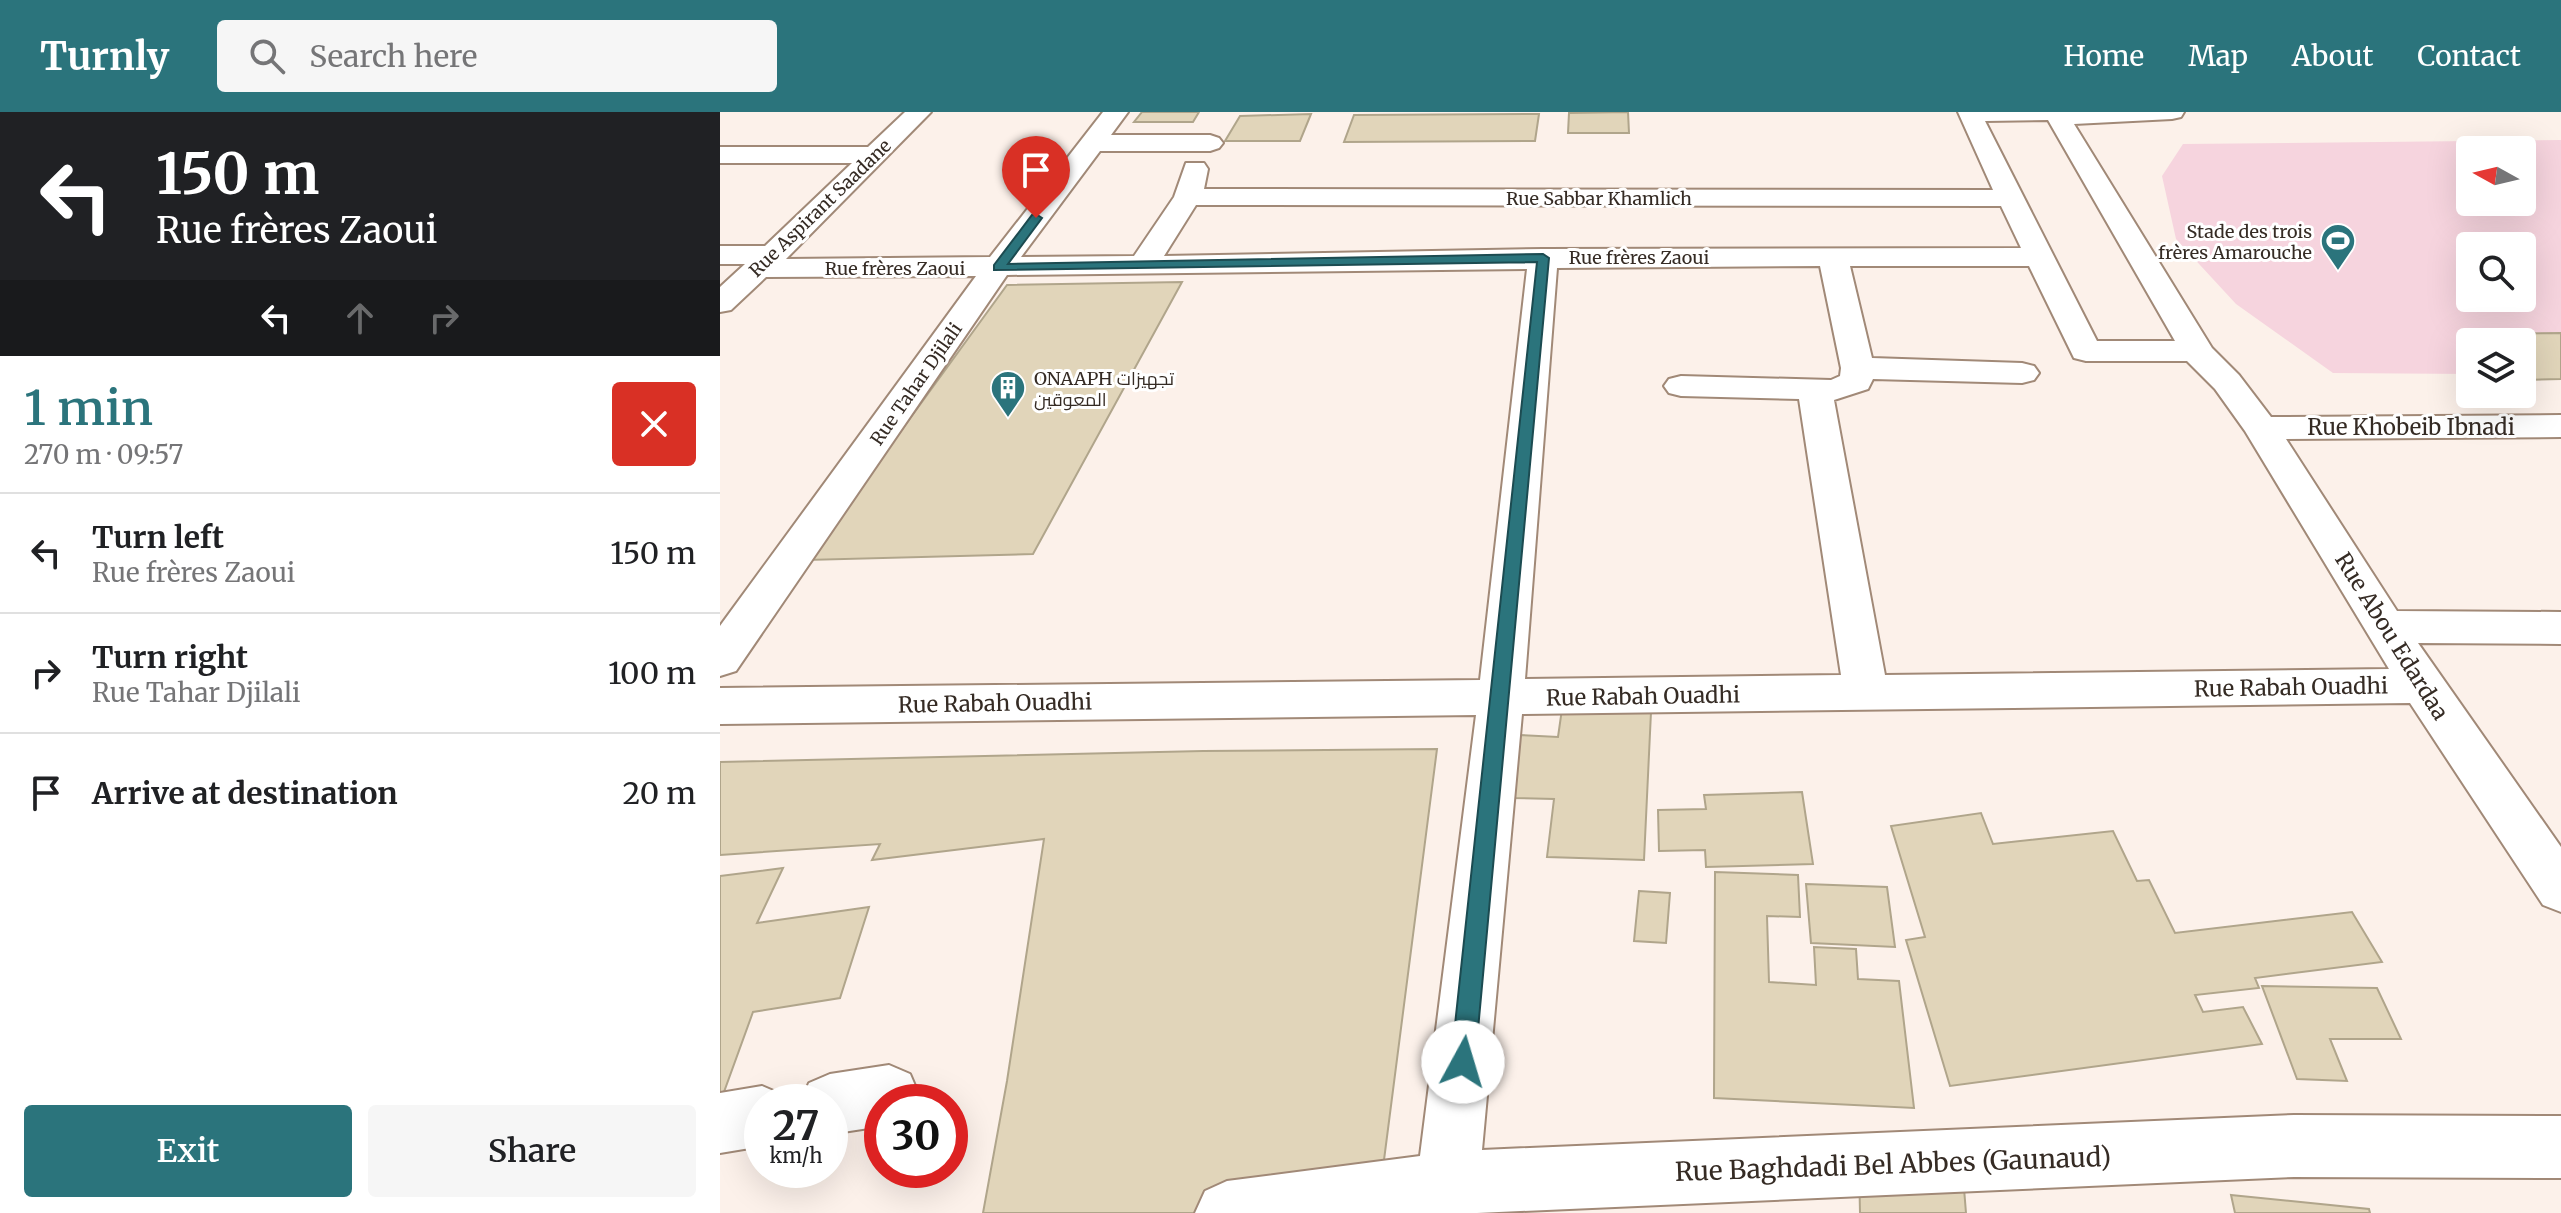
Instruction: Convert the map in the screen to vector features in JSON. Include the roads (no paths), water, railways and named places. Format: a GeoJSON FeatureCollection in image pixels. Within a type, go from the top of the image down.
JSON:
{"type":"FeatureCollection","features":[{"type":"Feature","properties":{"kind":"street","name":"Rue Aspirant Saadane"},"geometry":{"type":"LineString","coordinates":[[720,303],[919,112]]}},
{"type":"Feature","properties":{"kind":"street","name":"Rue Tahar Djilali"},"geometry":{"type":"LineString","coordinates":[[720,659],[998,267],[1116,112]]}},
{"type":"Feature","properties":{"kind":"street"},"geometry":{"type":"LineString","coordinates":[[2172,112],[2058,117],[2055,113],[1969,114],[2086,351],[2196,351]]}},
{"type":"Feature","properties":{"kind":"street","name":"Rue Abou Edardaa"},"geometry":{"type":"LineString","coordinates":[[2058,117],[2196,351],[2227,382],[2261,428],[2422,686],[2561,889]]}},
{"type":"Feature","properties":{"kind":"street"},"geometry":{"type":"LineString","coordinates":[[1093,143],[1210,143]]}},
{"type":"Feature","properties":{"kind":"street"},"geometry":{"type":"LineString","coordinates":[[720,155],[876,155]]}},
{"type":"Feature","properties":{"kind":"street","name":"Rue Sabbar Khamlich"},"geometry":{"type":"LineString","coordinates":[[1143,265],[1192,183],[2011,198]]}},
{"type":"Feature","properties":{"kind":"street","name":"Rue frères Zaoui"},"geometry":{"type":"LineString","coordinates":[[720,255],[766,262],[998,267],[1543,258],[2040,257]]}},
{"type":"Feature","properties":{"kind":"street"},"geometry":{"type":"LineString","coordinates":[[1681,386],[1815,389],[1849,386],[1856,382],[1858,368],[1833,256]]}},
{"type":"Feature","properties":{"kind":"street"},"geometry":{"type":"LineString","coordinates":[[1447,1198],[1501,698],[1543,258]]}},
{"type":"Feature","properties":{"kind":"street"},"geometry":{"type":"LineString","coordinates":[[1858,368],[2022,373]]}},
{"type":"Feature","properties":{"kind":"street"},"geometry":{"type":"LineString","coordinates":[[1815,389],[1866,692]]}},
{"type":"Feature","properties":{"kind":"street","name":"Rue Khobeib Ibnadi"},"geometry":{"type":"LineString","coordinates":[[2261,428],[2561,426]]}},
{"type":"Feature","properties":{"kind":"street"},"geometry":{"type":"LineString","coordinates":[[2386,627],[2561,628]]}},
{"type":"Feature","properties":{"kind":"street","name":"Rue Rabah Ouadhi"},"geometry":{"type":"LineString","coordinates":[[720,706],[2422,686]]}},
{"type":"Feature","properties":{"kind":"street"},"geometry":{"type":"LineString","coordinates":[[720,1123],[744,1119]]}},
{"type":"Feature","properties":{"kind":"street","name":"Rue Baghdadi Bel Abbes (Gaunaud)"},"geometry":{"type":"LineString","coordinates":[[1227,1213],[2294,1146],[2561,1147]]}},
{"type":"Feature","properties":{"kind":"place","name":"Stade des trois frères Amarouche"},"geometry":{"type":"Point","coordinates":[2338,272]}},
{"type":"Feature","properties":{"kind":"place","name":"ONAAPH تجهيزات المعوقين"},"geometry":{"type":"Point","coordinates":[1008,419]}}]}
